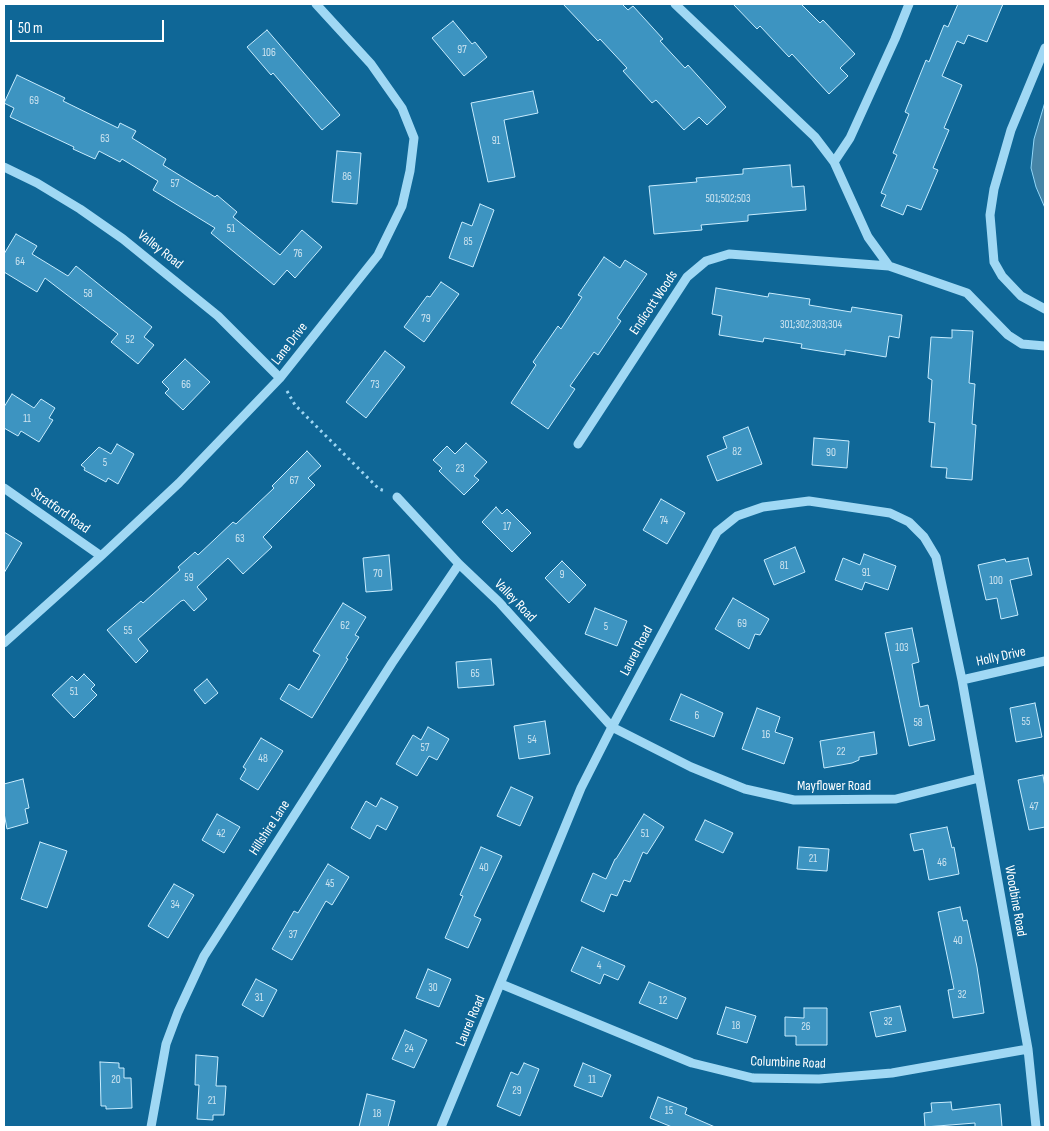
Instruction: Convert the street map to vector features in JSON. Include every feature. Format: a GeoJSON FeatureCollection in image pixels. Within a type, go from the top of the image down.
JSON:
{"type":"FeatureCollection","features":[{"type":"Feature","properties":{"kind":"street","name":"Lane Drive"},"geometry":{"type":"LineString","coordinates":[[4,643],[179,483],[280,378],[378,255],[402,206],[410,171],[414,138],[402,108],[371,64],[316,4]]}},
{"type":"Feature","properties":{"kind":"street"},"geometry":{"type":"LineString","coordinates":[[675,4],[815,137],[834,162],[868,237],[889,266]]}},
{"type":"Feature","properties":{"kind":"street"},"geometry":{"type":"LineString","coordinates":[[834,162],[850,138],[909,4]]}},
{"type":"Feature","properties":{"kind":"street"},"geometry":{"type":"LineString","coordinates":[[1045,48],[1010,130],[994,189],[990,215],[994,262],[1002,276],[1021,296],[1045,309]]}},
{"type":"Feature","properties":{"kind":"street","name":"Valley Road"},"geometry":{"type":"LineString","coordinates":[[4,167],[37,183],[124,239],[218,316],[280,378]]}},
{"type":"Feature","properties":{"kind":"street","name":"Endicott Woods"},"geometry":{"type":"LineString","coordinates":[[578,444],[687,277],[706,261],[729,254],[889,266],[967,293],[1008,334],[1022,344],[1045,346]]}},
{"type":"Feature","properties":{"kind":"street","name":"Stratford Road"},"geometry":{"type":"LineString","coordinates":[[4,488],[101,556]]}},
{"type":"Feature","properties":{"kind":"street","name":"Valley Road"},"geometry":{"type":"LineString","coordinates":[[397,497],[459,564],[499,602],[612,727]]}},
{"type":"Feature","properties":{"kind":"street","name":"Laurel Road"},"geometry":{"type":"LineString","coordinates":[[441,1127],[581,788],[717,532],[737,516],[763,507],[809,501],[890,513],[909,522],[924,537],[936,557],[962,680]]}},
{"type":"Feature","properties":{"kind":"street","name":"Hillshire Lane"},"geometry":{"type":"LineString","coordinates":[[151,1127],[166,1044],[178,1012],[204,956],[392,663],[459,564]]}},
{"type":"Feature","properties":{"kind":"street","name":"Holly Drive"},"geometry":{"type":"LineString","coordinates":[[962,680],[1045,661]]}},
{"type":"Feature","properties":{"kind":"street","name":"Woodbine Road"},"geometry":{"type":"LineString","coordinates":[[962,680],[1028,1049],[1036,1127]]}},
{"type":"Feature","properties":{"kind":"street","name":"Mayflower Road"},"geometry":{"type":"LineString","coordinates":[[612,727],[691,767],[736,785],[794,800],[896,799],[979,778]]}},
{"type":"Feature","properties":{"kind":"street","name":"Columbine Road"},"geometry":{"type":"LineString","coordinates":[[501,984],[692,1063],[753,1078],[819,1079],[892,1073],[1028,1049]]}},
{"type":"Feature","properties":{"kind":"path"},"geometry":{"type":"LineString","coordinates":[[280,378],[295,405],[380,489],[397,497]]}},
{"type":"Feature","properties":{"kind":"water"},"geometry":{"type":"Polygon","coordinates":[[[1045,102],[1045,208],[1036,187],[1031,168],[1034,139],[1045,102]]]}},
{"type":"Feature","properties":{"kind":"building"},"geometry":{"type":"Polygon","coordinates":[[[563,4],[622,4],[628,10],[633,6],[663,39],[660,41],[685,68],[688,65],[726,107],[707,125],[699,117],[684,130],[656,100],[652,103],[623,71],[627,68],[563,4]]]}},
{"type":"Feature","properties":{"kind":"building"},"geometry":{"type":"Polygon","coordinates":[[[733,4],[801,4],[820,23],[823,20],[855,54],[840,68],[848,76],[829,94],[792,54],[789,57],[760,26],[757,29],[733,4]]]}},
{"type":"Feature","properties":{"kind":"building"},"geometry":{"type":"Polygon","coordinates":[[[958,4],[1003,4],[987,42],[968,35],[964,44],[957,41],[942,76],[962,85],[944,128],[949,130],[933,168],[938,170],[921,210],[907,205],[903,215],[881,206],[886,195],[881,193],[897,155],[893,153],[909,114],[905,112],[926,60],[929,62],[944,25],[948,27],[958,4]]]}},
{"type":"Feature","properties":{"kind":"building"},"geometry":{"type":"Polygon","coordinates":[[[453,21],[472,44],[475,42],[487,57],[464,76],[432,38],[453,21]]]}},
{"type":"Feature","properties":{"kind":"building"},"geometry":{"type":"Polygon","coordinates":[[[267,30],[340,115],[322,130],[273,73],[271,75],[247,47],[267,30]]]}},
{"type":"Feature","properties":{"kind":"building"},"geometry":{"type":"Polygon","coordinates":[[[17,75],[65,98],[63,101],[118,128],[120,123],[136,131],[132,138],[166,159],[163,165],[215,197],[217,195],[237,212],[233,217],[280,255],[302,230],[322,247],[295,278],[287,270],[274,285],[211,233],[215,228],[153,190],[158,181],[122,159],[120,162],[99,151],[95,159],[10,117],[14,108],[4,103],[17,75]]]}},
{"type":"Feature","properties":{"kind":"building"},"geometry":{"type":"Polygon","coordinates":[[[533,91],[538,113],[504,120],[515,177],[488,182],[471,103],[533,91]]]}},
{"type":"Feature","properties":{"kind":"building"},"geometry":{"type":"Polygon","coordinates":[[[337,151],[361,153],[357,204],[332,202],[337,151]]]}},
{"type":"Feature","properties":{"kind":"building"},"geometry":{"type":"Polygon","coordinates":[[[790,165],[792,187],[804,186],[806,210],[748,215],[748,221],[701,225],[702,230],[654,234],[649,186],[697,182],[696,178],[743,174],[743,169],[790,165]]]}},
{"type":"Feature","properties":{"kind":"building"},"geometry":{"type":"Polygon","coordinates":[[[480,204],[494,210],[473,267],[449,258],[462,222],[472,226],[480,204]]]}},
{"type":"Feature","properties":{"kind":"building"},"geometry":{"type":"Polygon","coordinates":[[[16,234],[37,246],[32,254],[68,276],[76,266],[152,327],[144,337],[154,345],[138,364],[111,342],[118,334],[45,278],[37,292],[4,272],[4,254],[16,234]]]}},
{"type":"Feature","properties":{"kind":"building"},"geometry":{"type":"Polygon","coordinates":[[[604,257],[620,268],[625,260],[647,274],[617,318],[621,321],[598,355],[594,352],[570,386],[575,389],[548,429],[511,403],[536,365],[533,362],[558,326],[561,329],[582,297],[578,295],[604,257]]]}},
{"type":"Feature","properties":{"kind":"building"},"geometry":{"type":"Polygon","coordinates":[[[441,282],[459,294],[424,342],[404,327],[427,296],[430,297],[441,282]]]}},
{"type":"Feature","properties":{"kind":"building"},"geometry":{"type":"Polygon","coordinates":[[[716,288],[768,297],[769,293],[810,299],[809,305],[851,312],[852,307],[902,315],[899,338],[889,336],[886,357],[845,350],[845,355],[801,348],[802,344],[764,338],[763,342],[719,335],[722,316],[712,314],[716,288]]]}},
{"type":"Feature","properties":{"kind":"building"},"geometry":{"type":"Polygon","coordinates":[[[952,330],[973,331],[969,383],[975,384],[972,424],[976,425],[972,480],[946,478],[947,468],[931,467],[935,423],[929,422],[932,380],[928,378],[931,337],[952,338],[952,330]]]}},
{"type":"Feature","properties":{"kind":"building"},"geometry":{"type":"Polygon","coordinates":[[[385,351],[405,367],[366,418],[346,402],[385,351]]]}},
{"type":"Feature","properties":{"kind":"building"},"geometry":{"type":"Polygon","coordinates":[[[185,359],[210,382],[183,410],[165,393],[169,389],[162,382],[185,359]]]}},
{"type":"Feature","properties":{"kind":"building"},"geometry":{"type":"Polygon","coordinates":[[[12,394],[34,408],[41,399],[55,408],[49,418],[53,420],[39,442],[21,431],[18,436],[4,428],[4,407],[12,394]]]}},
{"type":"Feature","properties":{"kind":"building"},"geometry":{"type":"Polygon","coordinates":[[[748,427],[762,464],[717,481],[707,456],[727,448],[723,437],[748,427]]]}},
{"type":"Feature","properties":{"kind":"building"},"geometry":{"type":"Polygon","coordinates":[[[814,438],[849,441],[847,468],[812,465],[814,438]]]}},
{"type":"Feature","properties":{"kind":"building"},"geometry":{"type":"Polygon","coordinates":[[[466,443],[487,462],[474,476],[479,480],[464,495],[439,471],[442,468],[433,460],[447,446],[455,454],[466,443]]]}},
{"type":"Feature","properties":{"kind":"building"},"geometry":{"type":"Polygon","coordinates":[[[117,444],[134,454],[118,484],[108,478],[106,482],[84,470],[85,468],[81,465],[99,447],[111,454],[117,444]]]}},
{"type":"Feature","properties":{"kind":"building"},"geometry":{"type":"Polygon","coordinates":[[[307,451],[321,466],[308,478],[315,485],[263,537],[272,547],[243,574],[228,558],[197,587],[207,599],[194,611],[184,600],[181,601],[138,639],[148,651],[136,663],[107,630],[141,601],[143,603],[180,570],[178,567],[195,552],[198,555],[233,522],[236,524],[274,488],[272,486],[307,451]]]}},
{"type":"Feature","properties":{"kind":"building"},"geometry":{"type":"Polygon","coordinates":[[[661,499],[685,513],[667,544],[643,530],[661,499]]]}},
{"type":"Feature","properties":{"kind":"building"},"geometry":{"type":"Polygon","coordinates":[[[496,507],[502,514],[507,509],[531,533],[512,552],[482,522],[496,507]]]}},
{"type":"Feature","properties":{"kind":"building"},"geometry":{"type":"Polygon","coordinates":[[[4,532],[22,543],[4,573],[4,532]]]}},
{"type":"Feature","properties":{"kind":"building"},"geometry":{"type":"Polygon","coordinates":[[[795,547],[805,572],[774,585],[764,560],[795,547]]]}},
{"type":"Feature","properties":{"kind":"building"},"geometry":{"type":"Polygon","coordinates":[[[864,554],[896,566],[888,590],[865,582],[862,590],[835,580],[843,558],[860,565],[864,554]]]}},
{"type":"Feature","properties":{"kind":"building"},"geometry":{"type":"Polygon","coordinates":[[[389,555],[392,590],[366,592],[363,558],[389,555]]]}},
{"type":"Feature","properties":{"kind":"building"},"geometry":{"type":"Polygon","coordinates":[[[1028,558],[1032,575],[1010,580],[1018,615],[1001,619],[997,598],[986,600],[978,565],[1005,559],[1006,562],[1028,558]]]}},
{"type":"Feature","properties":{"kind":"building"},"geometry":{"type":"Polygon","coordinates":[[[562,561],[586,585],[569,603],[545,578],[562,561]]]}},
{"type":"Feature","properties":{"kind":"building"},"geometry":{"type":"Polygon","coordinates":[[[733,598],[769,619],[760,635],[755,634],[749,649],[715,629],[733,598]]]}},
{"type":"Feature","properties":{"kind":"building"},"geometry":{"type":"Polygon","coordinates":[[[343,603],[366,617],[355,635],[359,637],[346,658],[348,659],[312,718],[280,699],[289,684],[299,690],[320,655],[313,651],[343,603]]]}},
{"type":"Feature","properties":{"kind":"building"},"geometry":{"type":"Polygon","coordinates":[[[595,608],[627,621],[617,646],[585,634],[595,608]]]}},
{"type":"Feature","properties":{"kind":"building"},"geometry":{"type":"Polygon","coordinates":[[[912,628],[919,662],[912,664],[920,707],[928,705],[935,740],[909,746],[885,633],[912,628]]]}},
{"type":"Feature","properties":{"kind":"building"},"geometry":{"type":"Polygon","coordinates":[[[491,659],[494,685],[458,688],[456,662],[491,659]]]}},
{"type":"Feature","properties":{"kind":"building"},"geometry":{"type":"Polygon","coordinates":[[[84,674],[95,685],[91,689],[97,695],[74,718],[52,695],[72,676],[77,681],[84,674]]]}},
{"type":"Feature","properties":{"kind":"building"},"geometry":{"type":"Polygon","coordinates":[[[207,679],[218,693],[205,704],[194,690],[207,679]]]}},
{"type":"Feature","properties":{"kind":"building"},"geometry":{"type":"Polygon","coordinates":[[[681,694],[723,713],[714,737],[670,720],[681,694]]]}},
{"type":"Feature","properties":{"kind":"building"},"geometry":{"type":"Polygon","coordinates":[[[1035,703],[1042,737],[1016,742],[1010,708],[1035,703]]]}},
{"type":"Feature","properties":{"kind":"building"},"geometry":{"type":"Polygon","coordinates":[[[757,708],[780,717],[775,732],[793,738],[784,764],[742,749],[757,708]]]}},
{"type":"Feature","properties":{"kind":"building"},"geometry":{"type":"Polygon","coordinates":[[[545,721],[550,754],[519,759],[514,726],[545,721]]]}},
{"type":"Feature","properties":{"kind":"building"},"geometry":{"type":"Polygon","coordinates":[[[428,727],[449,739],[437,760],[429,756],[417,776],[396,764],[413,735],[421,740],[428,727]]]}},
{"type":"Feature","properties":{"kind":"building"},"geometry":{"type":"Polygon","coordinates":[[[874,732],[877,754],[859,757],[859,760],[852,763],[824,768],[820,741],[874,732]]]}},
{"type":"Feature","properties":{"kind":"building"},"geometry":{"type":"Polygon","coordinates":[[[261,738],[283,751],[258,790],[240,779],[246,769],[243,767],[261,738]]]}},
{"type":"Feature","properties":{"kind":"building"},"geometry":{"type":"Polygon","coordinates":[[[1043,775],[1045,787],[1045,827],[1029,830],[1018,780],[1043,775]]]}},
{"type":"Feature","properties":{"kind":"building"},"geometry":{"type":"Polygon","coordinates":[[[23,779],[29,808],[25,809],[28,823],[7,829],[4,813],[4,784],[23,779]]]}},
{"type":"Feature","properties":{"kind":"building"},"geometry":{"type":"Polygon","coordinates":[[[511,787],[533,797],[520,826],[497,816],[511,787]]]}},
{"type":"Feature","properties":{"kind":"building"},"geometry":{"type":"Polygon","coordinates":[[[381,798],[398,807],[386,830],[377,825],[370,839],[351,828],[366,801],[376,807],[381,798]]]}},
{"type":"Feature","properties":{"kind":"building"},"geometry":{"type":"Polygon","coordinates":[[[217,814],[240,827],[224,853],[202,840],[217,814]]]}},
{"type":"Feature","properties":{"kind":"building"},"geometry":{"type":"Polygon","coordinates":[[[644,814],[664,827],[647,854],[643,852],[630,882],[624,880],[617,896],[611,894],[604,912],[581,901],[593,873],[606,879],[615,859],[644,814]]]}},
{"type":"Feature","properties":{"kind":"building"},"geometry":{"type":"Polygon","coordinates":[[[705,820],[733,833],[723,853],[695,840],[705,820]]]}},
{"type":"Feature","properties":{"kind":"building"},"geometry":{"type":"Polygon","coordinates":[[[947,827],[952,848],[954,847],[959,874],[929,880],[923,849],[914,851],[910,834],[947,827]]]}},
{"type":"Feature","properties":{"kind":"building"},"geometry":{"type":"Polygon","coordinates":[[[40,842],[67,851],[47,908],[21,899],[40,842]]]}},
{"type":"Feature","properties":{"kind":"building"},"geometry":{"type":"Polygon","coordinates":[[[481,847],[502,856],[474,916],[481,919],[468,948],[445,938],[463,896],[460,895],[481,847]]]}},
{"type":"Feature","properties":{"kind":"building"},"geometry":{"type":"Polygon","coordinates":[[[799,847],[829,849],[827,871],[797,869],[799,847]]]}},
{"type":"Feature","properties":{"kind":"building"},"geometry":{"type":"Polygon","coordinates":[[[328,864],[349,877],[332,905],[326,901],[292,960],[272,949],[294,911],[298,913],[328,864]]]}},
{"type":"Feature","properties":{"kind":"building"},"geometry":{"type":"Polygon","coordinates":[[[174,884],[194,895],[168,938],[148,926],[174,884]]]}},
{"type":"Feature","properties":{"kind":"building"},"geometry":{"type":"Polygon","coordinates":[[[960,907],[963,921],[967,920],[984,1013],[953,1018],[948,990],[954,989],[938,912],[960,907]]]}},
{"type":"Feature","properties":{"kind":"building"},"geometry":{"type":"Polygon","coordinates":[[[582,947],[625,966],[618,980],[604,974],[600,984],[571,971],[582,947]]]}},
{"type":"Feature","properties":{"kind":"building"},"geometry":{"type":"Polygon","coordinates":[[[428,969],[451,979],[439,1007],[416,998],[428,969]]]}},
{"type":"Feature","properties":{"kind":"building"},"geometry":{"type":"Polygon","coordinates":[[[256,979],[277,990],[263,1017],[242,1005],[256,979]]]}},
{"type":"Feature","properties":{"kind":"building"},"geometry":{"type":"Polygon","coordinates":[[[649,982],[686,998],[677,1019],[639,1003],[649,982]]]}},
{"type":"Feature","properties":{"kind":"building"},"geometry":{"type":"Polygon","coordinates":[[[900,1006],[906,1031],[876,1037],[870,1012],[900,1006]]]}},
{"type":"Feature","properties":{"kind":"building"},"geometry":{"type":"Polygon","coordinates":[[[726,1007],[756,1016],[747,1043],[717,1034],[726,1007]]]}},
{"type":"Feature","properties":{"kind":"building"},"geometry":{"type":"Polygon","coordinates":[[[804,1008],[827,1008],[827,1045],[796,1045],[796,1036],[785,1036],[785,1017],[804,1018],[804,1008]]]}},
{"type":"Feature","properties":{"kind":"building"},"geometry":{"type":"Polygon","coordinates":[[[405,1030],[427,1040],[414,1068],[392,1059],[405,1030]]]}},
{"type":"Feature","properties":{"kind":"building"},"geometry":{"type":"Polygon","coordinates":[[[196,1055],[218,1057],[216,1086],[226,1086],[224,1115],[213,1115],[213,1120],[197,1119],[199,1085],[195,1085],[196,1055]]]}},
{"type":"Feature","properties":{"kind":"building"},"geometry":{"type":"Polygon","coordinates":[[[100,1062],[119,1063],[119,1068],[124,1068],[124,1078],[131,1078],[132,1108],[106,1109],[106,1106],[101,1106],[100,1062]]]}},
{"type":"Feature","properties":{"kind":"building"},"geometry":{"type":"Polygon","coordinates":[[[524,1063],[539,1069],[520,1116],[497,1106],[511,1072],[518,1075],[524,1063]]]}},
{"type":"Feature","properties":{"kind":"building"},"geometry":{"type":"Polygon","coordinates":[[[583,1063],[611,1075],[602,1097],[574,1086],[583,1063]]]}},
{"type":"Feature","properties":{"kind":"building"},"geometry":{"type":"Polygon","coordinates":[[[367,1094],[395,1101],[388,1127],[359,1127],[367,1094]]]}},
{"type":"Feature","properties":{"kind":"building"},"geometry":{"type":"Polygon","coordinates":[[[658,1097],[687,1108],[685,1114],[715,1127],[672,1127],[650,1118],[658,1097]]]}},
{"type":"Feature","properties":{"kind":"building"},"geometry":{"type":"Polygon","coordinates":[[[951,1102],[952,1110],[1000,1104],[1002,1127],[975,1127],[975,1123],[925,1127],[924,1113],[932,1112],[931,1103],[951,1102]]]}}]}
